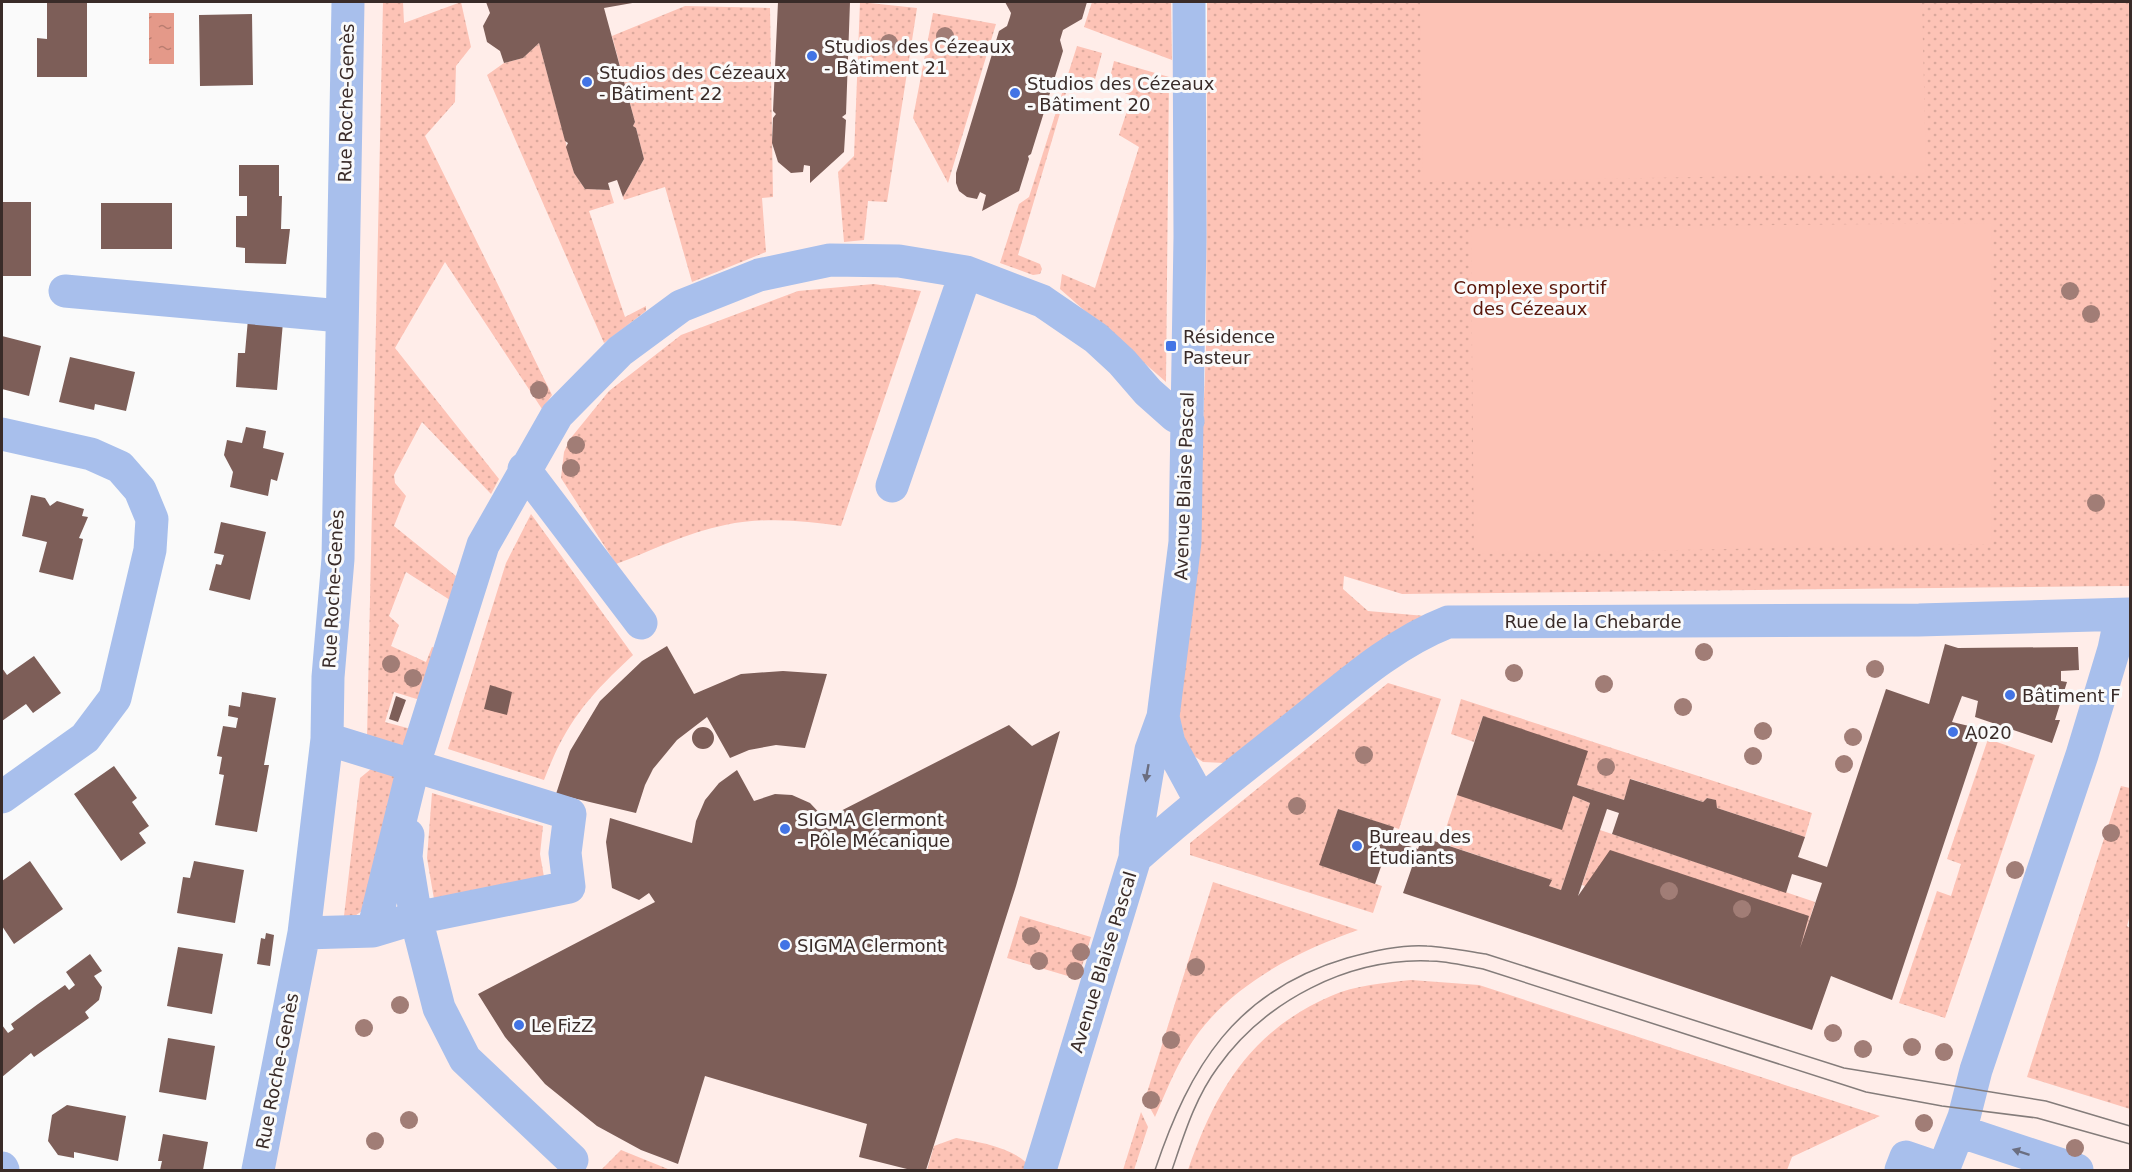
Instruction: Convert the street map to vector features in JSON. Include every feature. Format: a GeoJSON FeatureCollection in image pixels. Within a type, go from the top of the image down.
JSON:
{"type":"FeatureCollection","features":[{"type":"Feature","properties":{"kind":"street","name":"Rue Roche-Genès"},"geometry":{"type":"LineString","coordinates":[[258,1170],[304,933],[327,739],[328,677],[338,559],[348,2]]}},
{"type":"Feature","properties":{"kind":"street","name":"Avenue Blaise Pascal"},"geometry":{"type":"LineString","coordinates":[[1040,1170],[1135,858],[1151,750],[1163,717],[1185,542],[1188,421],[1189,2]]}},
{"type":"Feature","properties":{"kind":"street"},"geometry":{"type":"LineString","coordinates":[[373,931],[414,764],[483,545],[556,415],[620,351],[681,306],[759,275],[830,260],[899,261],[966,272],[1042,301],[1096,338],[1122,362],[1148,392],[1175,416],[1188,421]]}},
{"type":"Feature","properties":{"kind":"street"},"geometry":{"type":"LineString","coordinates":[[892,486],[966,272]]}},
{"type":"Feature","properties":{"kind":"street"},"geometry":{"type":"LineString","coordinates":[[65,291],[341,316]]}},
{"type":"Feature","properties":{"kind":"street"},"geometry":{"type":"LineString","coordinates":[[2,434],[91,454],[120,467],[140,490],[152,519],[150,550],[115,698],[85,738],[2,797]]}},
{"type":"Feature","properties":{"kind":"street"},"geometry":{"type":"LineString","coordinates":[[524,469],[641,623]]}},
{"type":"Feature","properties":{"kind":"street"},"geometry":{"type":"LineString","coordinates":[[1901,1170],[1906,1157],[1944,1170],[1959,1131],[1976,1070],[2082,755],[2120,665],[2126,615]]}},
{"type":"Feature","properties":{"kind":"street","name":"Rue de la Chebarde"},"geometry":{"type":"LineString","coordinates":[[1135,858],[1200,800],[1373,664],[1427,631],[1448,622],[1919,620],[2126,615]]}},
{"type":"Feature","properties":{"kind":"street","name":"Avenue Blaise Pascal"},"geometry":{"type":"LineString","coordinates":[[1163,717],[1169,743],[1200,800]]}},
{"type":"Feature","properties":{"kind":"street"},"geometry":{"type":"LineString","coordinates":[[304,933],[373,931],[416,918],[569,887],[565,853],[570,814],[327,739]]}},
{"type":"Feature","properties":{"kind":"street"},"geometry":{"type":"LineString","coordinates":[[414,764],[406,857],[416,918],[439,1008],[465,1059],[572,1160]]}},
{"type":"Feature","properties":{"kind":"street"},"geometry":{"type":"LineString","coordinates":[[1959,1131],[2076,1170]]}},
{"type":"Feature","properties":{"kind":"shaded area"},"geometry":{"type":"Polygon","coordinates":[[[352,2],[1189,2],[1190,237],[1215,335],[1208,528],[1402,594],[2130,586],[2130,1170],[258,1170],[304,933],[352,2]]]}},
{"type":"Feature","properties":{"kind":"green space"},"geometry":{"type":"Polygon","coordinates":[[[383,2],[403,2],[404,23],[461,2],[471,47],[456,66],[455,102],[425,136],[552,395],[542,409],[445,262],[395,348],[499,479],[491,494],[422,422],[394,475],[395,483],[406,496],[394,526],[456,576],[450,600],[406,572],[389,616],[399,625],[391,646],[426,662],[432,647],[436,648],[420,700],[394,692],[385,722],[411,729],[404,745],[400,747],[367,737],[383,2]]]}},
{"type":"Feature","properties":{"kind":"green space"},"geometry":{"type":"Polygon","coordinates":[[[860,2],[917,8],[887,202],[868,201],[864,240],[844,242],[838,172],[854,156],[860,2]]]}},
{"type":"Feature","properties":{"kind":"green space"},"geometry":{"type":"Polygon","coordinates":[[[1092,2],[1171,2],[1172,60],[1084,27],[1092,2]]]}},
{"type":"Feature","properties":{"kind":"green space","name":"Complexe sportif des Cézeaux"},"geometry":{"type":"Polygon","coordinates":[[[1207,2],[2130,2],[2130,586],[1402,594],[1344,576],[1343,589],[1368,611],[1425,616],[1225,763],[1203,762],[1188,752],[1179,716],[1198,544],[1206,349],[1207,2]]]}},
{"type":"Feature","properties":{"kind":"green space"},"geometry":{"type":"Polygon","coordinates":[[[1420,2],[1922,2],[1926,173],[1423,182],[1420,2]]]}},
{"type":"Feature","properties":{"kind":"green space"},"geometry":{"type":"Polygon","coordinates":[[[685,6],[770,8],[773,197],[762,198],[766,252],[692,282],[665,187],[624,200],[623,197],[644,159],[636,128],[633,126],[635,122],[612,36],[685,6]]]}},
{"type":"Feature","properties":{"kind":"green space"},"geometry":{"type":"Polygon","coordinates":[[[933,13],[996,24],[948,183],[913,118],[933,13]]]}},
{"type":"Feature","properties":{"kind":"green space"},"geometry":{"type":"Polygon","coordinates":[[[539,43],[574,173],[585,189],[610,190],[614,203],[589,211],[625,317],[646,306],[646,311],[604,343],[487,75],[504,63],[523,58],[539,43]]]}},
{"type":"Feature","properties":{"kind":"green space"},"geometry":{"type":"Polygon","coordinates":[[[1077,46],[1102,53],[1094,83],[1071,76],[1018,255],[1040,264],[1042,269],[1040,274],[1033,275],[1000,263],[1019,204],[1029,197],[1077,46]]]}},
{"type":"Feature","properties":{"kind":"green space"},"geometry":{"type":"Polygon","coordinates":[[[1114,61],[1169,77],[1166,382],[1060,289],[1062,274],[1095,288],[1139,147],[1119,135],[1132,96],[1108,86],[1114,61]]]}},
{"type":"Feature","properties":{"kind":"green space"},"geometry":{"type":"Polygon","coordinates":[[[1992,223],[1991,544],[1474,554],[1471,228],[1992,223]]]}},
{"type":"Feature","properties":{"kind":"green space"},"geometry":{"type":"Polygon","coordinates":[[[874,284],[921,291],[841,526],[783,520],[740,522],[697,532],[616,564],[561,478],[564,452],[570,439],[609,391],[681,335],[798,291],[874,284]]]}},
{"type":"Feature","properties":{"kind":"green space"},"geometry":{"type":"Polygon","coordinates":[[[531,514],[633,655],[603,684],[570,726],[544,780],[448,749],[506,563],[531,514]]]}},
{"type":"Feature","properties":{"kind":"green space"},"geometry":{"type":"Polygon","coordinates":[[[1388,683],[1441,699],[1399,829],[1338,809],[1320,865],[1382,886],[1373,913],[1190,855],[1190,843],[1388,683]]]}},
{"type":"Feature","properties":{"kind":"green space"},"geometry":{"type":"Polygon","coordinates":[[[1461,699],[1812,813],[1805,837],[1717,808],[1715,800],[1707,798],[1703,802],[1631,779],[1624,800],[1577,785],[1483,716],[1474,742],[1451,734],[1461,699]]]}},
{"type":"Feature","properties":{"kind":"green space"},"geometry":{"type":"Polygon","coordinates":[[[1988,739],[2035,755],[1945,1018],[1899,1003],[1937,891],[1951,896],[1961,864],[1947,859],[1988,739]]]}},
{"type":"Feature","properties":{"kind":"green space"},"geometry":{"type":"Polygon","coordinates":[[[377,764],[407,777],[362,911],[349,920],[344,916],[360,778],[377,764]]]}},
{"type":"Feature","properties":{"kind":"green space"},"geometry":{"type":"Polygon","coordinates":[[[2121,786],[2130,788],[2130,915],[2127,926],[2130,928],[2130,1109],[2027,1077],[2121,786]]]}},
{"type":"Feature","properties":{"kind":"green space"},"geometry":{"type":"Polygon","coordinates":[[[432,793],[543,826],[540,854],[544,877],[434,899],[427,858],[432,793]]]}},
{"type":"Feature","properties":{"kind":"green space"},"geometry":{"type":"Polygon","coordinates":[[[1457,795],[1573,796],[1590,803],[1561,890],[1549,886],[1551,880],[1441,843],[1457,795]]]}},
{"type":"Feature","properties":{"kind":"green space"},"geometry":{"type":"Polygon","coordinates":[[[1600,830],[1815,902],[1798,955],[1582,885],[1600,830]]]}},
{"type":"Feature","properties":{"kind":"green space"},"geometry":{"type":"Polygon","coordinates":[[[1213,882],[1358,930],[1309,949],[1262,975],[1220,1009],[1202,1028],[1187,1050],[1155,1117],[1145,1099],[1213,882]]]}},
{"type":"Feature","properties":{"kind":"green space"},"geometry":{"type":"Polygon","coordinates":[[[1020,916],[1091,937],[1078,979],[1007,958],[1020,916]]]}},
{"type":"Feature","properties":{"kind":"green space"},"geometry":{"type":"Polygon","coordinates":[[[1411,980],[1479,985],[1880,1116],[1792,1157],[1787,1170],[1188,1170],[1210,1115],[1224,1090],[1239,1067],[1257,1046],[1278,1027],[1303,1010],[1340,992],[1370,985],[1411,980]]]}},
{"type":"Feature","properties":{"kind":"green space"},"geometry":{"type":"Polygon","coordinates":[[[1141,1112],[1148,1127],[1134,1170],[1123,1170],[1141,1112]]]}},
{"type":"Feature","properties":{"kind":"green space"},"geometry":{"type":"Polygon","coordinates":[[[956,1138],[1008,1151],[1026,1162],[1032,1170],[927,1170],[934,1146],[956,1138]]]}},
{"type":"Feature","properties":{"kind":"green space"},"geometry":{"type":"Polygon","coordinates":[[[621,1150],[668,1169],[668,1170],[601,1170],[621,1150]]]}},
{"type":"Feature","properties":{"kind":"water"},"geometry":{"type":"Polygon","coordinates":[[[149,13],[174,13],[174,64],[149,64],[149,13]]]}},
{"type":"Feature","properties":{"kind":"building"},"geometry":{"type":"Polygon","coordinates":[[[47,2],[87,2],[87,77],[37,77],[37,38],[47,39],[47,2]]]}},
{"type":"Feature","properties":{"kind":"building","name":"Studios des Cézeaux - Bâtiment 22"},"geometry":{"type":"Polygon","coordinates":[[[486,2],[638,2],[604,8],[635,122],[633,126],[636,128],[644,159],[623,197],[617,180],[608,183],[610,190],[585,189],[574,173],[566,147],[568,143],[565,141],[539,43],[523,58],[504,63],[500,51],[487,42],[483,26],[490,13],[486,2]]]}},
{"type":"Feature","properties":{"kind":"building","name":"Studios des Cézeaux - Bâtiment 21"},"geometry":{"type":"Polygon","coordinates":[[[778,2],[850,2],[846,114],[842,117],[846,120],[844,152],[810,183],[810,166],[804,165],[803,172],[791,173],[778,162],[772,143],[773,118],[776,114],[773,111],[778,2]]]}},
{"type":"Feature","properties":{"kind":"building","name":"Studios des Cézeaux - Bâtiment 20"},"geometry":{"type":"Polygon","coordinates":[[[1005,2],[1087,2],[1082,19],[1063,30],[1060,40],[1063,51],[1031,154],[1028,156],[1019,191],[982,211],[986,195],[980,192],[977,199],[967,197],[959,191],[956,173],[999,31],[1007,26],[1010,17],[1011,13],[1005,2]]]}},
{"type":"Feature","properties":{"kind":"building"},"geometry":{"type":"Polygon","coordinates":[[[252,14],[253,85],[200,86],[199,15],[252,14]]]}},
{"type":"Feature","properties":{"kind":"building"},"geometry":{"type":"Polygon","coordinates":[[[239,165],[279,165],[279,196],[282,196],[281,229],[290,229],[286,264],[245,263],[245,248],[236,247],[236,216],[247,216],[247,196],[239,196],[239,165]]]}},
{"type":"Feature","properties":{"kind":"building"},"geometry":{"type":"Polygon","coordinates":[[[2,202],[31,202],[31,276],[2,276],[2,202]]]}},
{"type":"Feature","properties":{"kind":"building"},"geometry":{"type":"Polygon","coordinates":[[[101,203],[172,203],[172,249],[101,249],[101,203]]]}},
{"type":"Feature","properties":{"kind":"building"},"geometry":{"type":"Polygon","coordinates":[[[248,319],[283,322],[277,390],[236,387],[238,353],[245,353],[248,319]]]}},
{"type":"Feature","properties":{"kind":"building"},"geometry":{"type":"Polygon","coordinates":[[[2,336],[41,346],[29,396],[2,389],[2,336]]]}},
{"type":"Feature","properties":{"kind":"building"},"geometry":{"type":"Polygon","coordinates":[[[70,357],[135,372],[126,411],[95,404],[94,410],[59,402],[70,357]]]}},
{"type":"Feature","properties":{"kind":"building"},"geometry":{"type":"Polygon","coordinates":[[[246,427],[266,431],[263,448],[284,453],[277,481],[271,479],[268,496],[230,487],[233,472],[224,455],[227,440],[242,443],[246,427]]]}},
{"type":"Feature","properties":{"kind":"building"},"geometry":{"type":"Polygon","coordinates":[[[31,495],[45,498],[50,506],[57,501],[84,509],[82,516],[88,517],[79,538],[83,539],[73,580],[39,572],[47,542],[22,536],[31,495]]]}},
{"type":"Feature","properties":{"kind":"building"},"geometry":{"type":"Polygon","coordinates":[[[221,522],[266,532],[250,600],[209,590],[216,564],[221,565],[224,555],[214,553],[221,522]]]}},
{"type":"Feature","properties":{"kind":"building"},"geometry":{"type":"Polygon","coordinates":[[[1945,644],[1958,648],[2078,647],[2079,670],[2061,671],[2061,681],[2067,682],[2055,720],[2060,720],[2052,743],[1975,717],[1978,701],[1962,696],[1952,722],[1982,729],[1892,1000],[1831,976],[1812,1030],[1403,893],[1413,864],[1422,867],[1423,863],[1386,852],[1375,884],[1319,865],[1338,809],[1394,827],[1390,840],[1418,849],[1422,837],[1552,880],[1549,886],[1561,890],[1590,803],[1573,796],[1562,830],[1457,795],[1483,716],[1588,751],[1577,785],[1624,800],[1630,779],[1703,802],[1707,798],[1716,800],[1717,808],[1805,837],[1798,857],[1827,867],[1886,689],[1929,704],[1945,644]],[[1607,809],[1578,896],[1610,850],[1809,916],[1800,948],[1822,883],[1792,874],[1786,893],[1612,834],[1619,813],[1607,809]]]}},
{"type":"Feature","properties":{"kind":"building"},"geometry":{"type":"Polygon","coordinates":[[[667,646],[694,694],[741,674],[783,671],[827,674],[805,748],[776,745],[749,750],[730,758],[707,717],[677,740],[653,769],[636,813],[556,794],[570,751],[600,701],[642,661],[667,646]]]}},
{"type":"Feature","properties":{"kind":"building"},"geometry":{"type":"Polygon","coordinates":[[[34,656],[61,693],[33,713],[26,704],[2,721],[2,668],[7,675],[34,656]]]}},
{"type":"Feature","properties":{"kind":"building"},"geometry":{"type":"Polygon","coordinates":[[[490,685],[512,692],[507,715],[484,709],[490,685]]]}},
{"type":"Feature","properties":{"kind":"building"},"geometry":{"type":"Polygon","coordinates":[[[242,692],[276,698],[264,765],[269,765],[257,832],[215,825],[224,775],[219,774],[222,757],[217,756],[223,726],[236,728],[238,718],[228,716],[229,705],[240,707],[242,692]]]}},
{"type":"Feature","properties":{"kind":"building"},"geometry":{"type":"Polygon","coordinates":[[[396,696],[406,700],[398,722],[389,719],[396,696]]]}},
{"type":"Feature","properties":{"kind":"building","name":"SIGMA Clermont"},"geometry":{"type":"Polygon","coordinates":[[[1009,725],[1032,746],[1060,731],[1016,886],[926,1170],[911,1170],[859,1157],[867,1124],[705,1076],[678,1164],[641,1150],[597,1126],[545,1084],[505,1037],[478,994],[655,902],[649,893],[639,900],[612,888],[606,842],[610,818],[692,843],[696,821],[705,800],[719,783],[737,770],[754,801],[775,794],[792,795],[810,803],[825,819],[1009,725]]]}},
{"type":"Feature","properties":{"kind":"building"},"geometry":{"type":"Polygon","coordinates":[[[703,727],[711,730],[714,738],[711,746],[703,749],[695,746],[692,738],[695,730],[703,727]]]}},
{"type":"Feature","properties":{"kind":"building"},"geometry":{"type":"Polygon","coordinates":[[[114,766],[137,798],[132,802],[149,826],[139,833],[146,843],[121,861],[74,794],[114,766]]]}},
{"type":"Feature","properties":{"kind":"building"},"geometry":{"type":"Polygon","coordinates":[[[30,861],[63,909],[14,944],[2,926],[2,881],[30,861]]]}},
{"type":"Feature","properties":{"kind":"building"},"geometry":{"type":"Polygon","coordinates":[[[194,861],[244,870],[235,923],[177,913],[183,877],[190,878],[194,861]]]}},
{"type":"Feature","properties":{"kind":"building"},"geometry":{"type":"Polygon","coordinates":[[[266,933],[274,935],[270,966],[257,964],[261,938],[265,939],[266,933]]]}},
{"type":"Feature","properties":{"kind":"building"},"geometry":{"type":"Polygon","coordinates":[[[178,947],[223,954],[212,1014],[167,1006],[178,947]]]}},
{"type":"Feature","properties":{"kind":"building"},"geometry":{"type":"Polygon","coordinates":[[[90,954],[102,971],[94,976],[102,987],[99,1000],[85,1012],[89,1018],[34,1057],[31,1053],[2,1077],[2,1025],[8,1033],[14,1029],[11,1024],[38,1004],[65,985],[69,990],[75,985],[66,972],[90,954]]]}},
{"type":"Feature","properties":{"kind":"building"},"geometry":{"type":"Polygon","coordinates":[[[168,1038],[215,1046],[206,1100],[159,1092],[168,1038]]]}},
{"type":"Feature","properties":{"kind":"building"},"geometry":{"type":"Polygon","coordinates":[[[67,1105],[126,1116],[118,1161],[74,1152],[74,1158],[58,1155],[48,1141],[52,1115],[67,1105]]]}},
{"type":"Feature","properties":{"kind":"building"},"geometry":{"type":"Polygon","coordinates":[[[163,1134],[208,1142],[203,1170],[160,1170],[162,1161],[158,1161],[163,1134]]]}},
{"type":"Feature","properties":{"kind":"tram line"},"geometry":{"type":"LineString","coordinates":[[1155,1170],[1184,1098],[1202,1066],[1222,1037],[1246,1012],[1275,990],[1308,972],[1357,955],[1407,946],[1442,947],[1486,954],[1844,1068],[2046,1101],[2130,1126]]}},
{"type":"Feature","properties":{"kind":"tram line"},"geometry":{"type":"LineString","coordinates":[[1172,1170],[1191,1117],[1210,1079],[1237,1043],[1259,1022],[1311,988],[1339,976],[1368,967],[1399,962],[1429,961],[1483,969],[1866,1092],[1942,1106],[2037,1118],[2130,1144]]}},
{"type":"Feature","properties":{"kind":"place","name":"Studios des Cézeaux - Bâtiment 21"},"geometry":{"type":"Point","coordinates":[812,56]}},
{"type":"Feature","properties":{"kind":"place","name":"Studios des Cézeaux - Bâtiment 22"},"geometry":{"type":"Point","coordinates":[587,82]}},
{"type":"Feature","properties":{"kind":"place","name":"Studios des Cézeaux - Bâtiment 20"},"geometry":{"type":"Point","coordinates":[1015,93]}},
{"type":"Feature","properties":{"kind":"place","name":"Résidence Pasteur"},"geometry":{"type":"Point","coordinates":[1171,346]}},
{"type":"Feature","properties":{"kind":"place","name":"Bâtiment F"},"geometry":{"type":"Point","coordinates":[2010,695]}},
{"type":"Feature","properties":{"kind":"place","name":"A020"},"geometry":{"type":"Point","coordinates":[1953,732]}},
{"type":"Feature","properties":{"kind":"place","name":"SIGMA Clermont - Pôle Mécanique"},"geometry":{"type":"Point","coordinates":[785,829]}},
{"type":"Feature","properties":{"kind":"place","name":"Bureau des Étudiants"},"geometry":{"type":"Point","coordinates":[1357,846]}},
{"type":"Feature","properties":{"kind":"place","name":"SIGMA Clermont"},"geometry":{"type":"Point","coordinates":[785,945]}},
{"type":"Feature","properties":{"kind":"place","name":"Le FizZ"},"geometry":{"type":"Point","coordinates":[519,1025]}}]}
